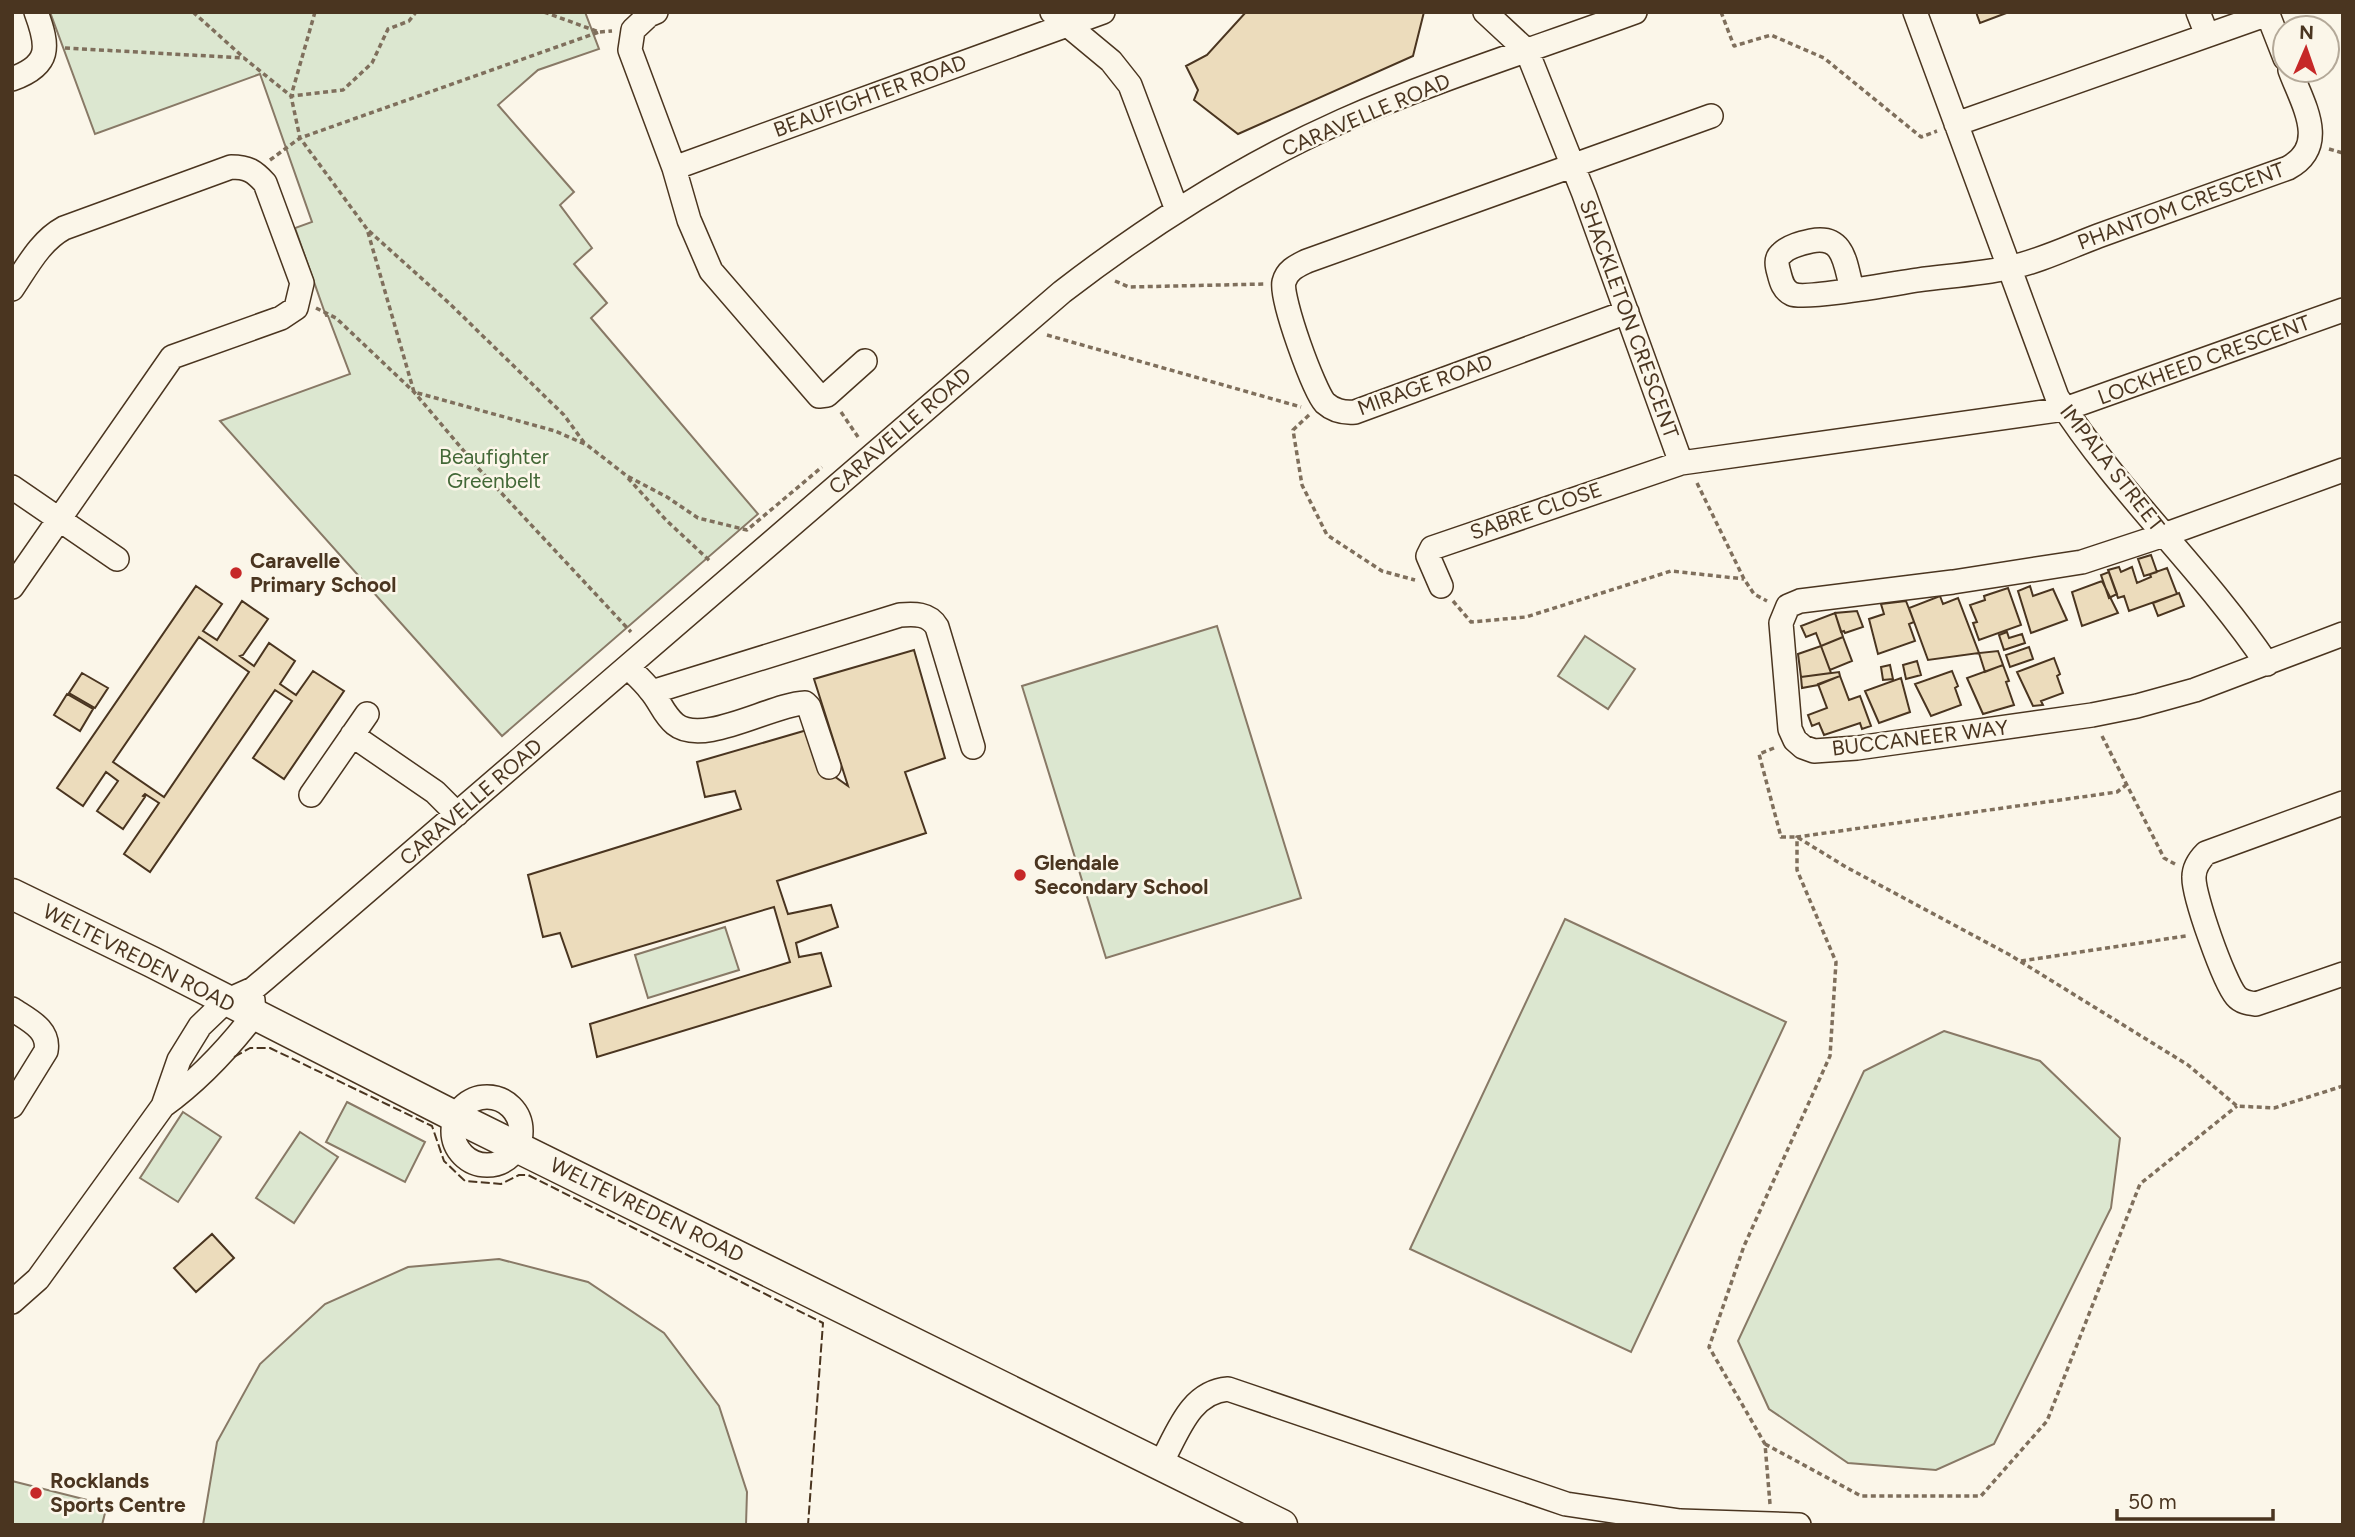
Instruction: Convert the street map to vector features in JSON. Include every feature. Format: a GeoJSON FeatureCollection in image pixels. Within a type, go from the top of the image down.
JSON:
{"type":"FeatureCollection","features":[{"type":"Feature","properties":{"kind":"main road","name":"WELTEVREDEN ROAD"},"geometry":{"type":"LineString","coordinates":[[12,894],[244,1002],[456,1117],[1282,1525]]}},
{"type":"Feature","properties":{"kind":"street"},"geometry":{"type":"LineString","coordinates":[[12,79],[29,73],[43,57],[46,47],[36,12]]}},
{"type":"Feature","properties":{"kind":"street"},"geometry":{"type":"LineString","coordinates":[[656,12],[633,30],[630,50],[674,168],[689,220],[711,271],[822,398],[865,361]]}},
{"type":"Feature","properties":{"kind":"street","name":"BEAUFIGHTER ROAD"},"geometry":{"type":"LineString","coordinates":[[674,168],[1059,19],[1103,12]]}},
{"type":"Feature","properties":{"kind":"street"},"geometry":{"type":"LineString","coordinates":[[1485,12],[1527,51]]}},
{"type":"Feature","properties":{"kind":"street","name":"CARAVELLE ROAD"},"geometry":{"type":"LineString","coordinates":[[12,1303],[38,1279],[163,1106],[179,1060],[200,1026],[244,1002],[457,814],[1062,292],[1177,210],[1239,173],[1342,121],[1395,99],[1635,12]]}},
{"type":"Feature","properties":{"kind":"street","name":"IMPALA STREET"},"geometry":{"type":"LineString","coordinates":[[1914,12],[1947,127],[2010,268],[2052,387],[2087,441],[2241,625],[2267,664]]}},
{"type":"Feature","properties":{"kind":"street"},"geometry":{"type":"LineString","coordinates":[[2198,12],[2207,35]]}},
{"type":"Feature","properties":{"kind":"street"},"geometry":{"type":"LineString","coordinates":[[1947,127],[2268,13]]}},
{"type":"Feature","properties":{"kind":"street"},"geometry":{"type":"LineString","coordinates":[[1059,19],[1111,61],[1130,85],[1177,210]]}},
{"type":"Feature","properties":{"kind":"street","name":"SHACKLETON CRESCENT"},"geometry":{"type":"LineString","coordinates":[[1527,51],[1685,462],[2065,409]]}},
{"type":"Feature","properties":{"kind":"street","name":"PHANTOM CRESCENT"},"geometry":{"type":"LineString","coordinates":[[1852,289],[2010,268],[2297,163],[2308,149],[2311,130],[2295,84]]}},
{"type":"Feature","properties":{"kind":"street"},"geometry":{"type":"LineString","coordinates":[[1283,285],[1292,269],[1307,261],[1711,116]]}},
{"type":"Feature","properties":{"kind":"street"},"geometry":{"type":"LineString","coordinates":[[12,289],[51,235],[231,167],[244,167],[254,171],[265,183],[302,283],[296,308],[281,318],[172,357],[12,587]]}},
{"type":"Feature","properties":{"kind":"street","name":"MIRAGE ROAD"},"geometry":{"type":"LineString","coordinates":[[1283,285],[1285,303],[1293,327],[1321,396],[1332,408],[1343,412],[1355,412],[1627,312]]}},
{"type":"Feature","properties":{"kind":"street","name":"LOCKHEED CRESCENT"},"geometry":{"type":"LineString","coordinates":[[2065,409],[2343,310]]}},
{"type":"Feature","properties":{"kind":"street","name":"SABRE CLOSE"},"geometry":{"type":"LineString","coordinates":[[1441,586],[1428,554],[1432,548],[1685,462]]}},
{"type":"Feature","properties":{"kind":"street"},"geometry":{"type":"LineString","coordinates":[[1795,740],[1790,729],[1781,623],[1785,611],[1793,603],[2066,565],[2112,553],[2343,470]]}},
{"type":"Feature","properties":{"kind":"street"},"geometry":{"type":"LineString","coordinates":[[12,486],[117,559]]}},
{"type":"Feature","properties":{"kind":"street"},"geometry":{"type":"LineString","coordinates":[[652,692],[900,615],[917,614],[927,617],[937,627],[973,747]]}},
{"type":"Feature","properties":{"kind":"street"},"geometry":{"type":"LineString","coordinates":[[2267,664],[2343,634]]}},
{"type":"Feature","properties":{"kind":"street","name":"BUCCANEER WAY"},"geometry":{"type":"LineString","coordinates":[[1795,740],[1814,751],[1857,748],[2092,715],[2195,690],[2267,664]]}},
{"type":"Feature","properties":{"kind":"street"},"geometry":{"type":"LineString","coordinates":[[628,667],[652,692],[659,706],[677,726],[694,731],[713,729],[805,703],[809,707],[829,767]]}},
{"type":"Feature","properties":{"kind":"street"},"geometry":{"type":"LineString","coordinates":[[311,795],[367,714]]}},
{"type":"Feature","properties":{"kind":"street"},"geometry":{"type":"LineString","coordinates":[[352,735],[435,792],[457,814]]}},
{"type":"Feature","properties":{"kind":"street"},"geometry":{"type":"LineString","coordinates":[[2343,803],[2206,853],[2200,858],[2194,873],[2194,884],[2209,933],[2235,996],[2244,1002],[2256,1003],[2343,974]]}},
{"type":"Feature","properties":{"kind":"street","name":"CARAVELLE ROAD"},"geometry":{"type":"LineString","coordinates":[[163,1106],[186,1090],[218,1058],[244,1002]]}},
{"type":"Feature","properties":{"kind":"street"},"geometry":{"type":"LineString","coordinates":[[12,1009],[41,1030],[47,1045],[46,1051],[12,1106]]}},
{"type":"Feature","properties":{"kind":"street"},"geometry":{"type":"LineString","coordinates":[[1160,1465],[1198,1401],[1217,1390],[1228,1389],[1566,1504],[1680,1521],[1799,1525]]}},
{"type":"Feature","properties":{"kind":"path"},"geometry":{"type":"LineString","coordinates":[[193,12],[291,96],[343,90],[372,63],[388,29],[409,21],[416,12]]}},
{"type":"Feature","properties":{"kind":"path"},"geometry":{"type":"LineString","coordinates":[[315,12],[291,96],[300,138],[367,229],[449,303],[554,405],[587,445],[627,476],[667,497],[698,519],[747,530],[828,462]]}},
{"type":"Feature","properties":{"kind":"path"},"geometry":{"type":"LineString","coordinates":[[544,12],[599,32]]}},
{"type":"Feature","properties":{"kind":"path"},"geometry":{"type":"LineString","coordinates":[[1721,12],[1734,46],[1771,35],[1824,58],[1921,138],[1947,127]]}},
{"type":"Feature","properties":{"kind":"path"},"geometry":{"type":"LineString","coordinates":[[254,171],[300,138],[599,32],[633,30]]}},
{"type":"Feature","properties":{"kind":"path"},"geometry":{"type":"LineString","coordinates":[[46,47],[244,58]]}},
{"type":"Feature","properties":{"kind":"path"},"geometry":{"type":"LineString","coordinates":[[367,229],[414,392]]}},
{"type":"Feature","properties":{"kind":"path"},"geometry":{"type":"LineString","coordinates":[[1115,281],[1129,288],[1283,285]]}},
{"type":"Feature","properties":{"kind":"path"},"geometry":{"type":"LineString","coordinates":[[300,300],[336,318],[414,392],[479,469],[631,632]]}},
{"type":"Feature","properties":{"kind":"path"},"geometry":{"type":"LineString","coordinates":[[1047,335],[1313,411],[1293,430],[1302,485],[1327,535],[1382,572],[1441,586],[1471,622],[1526,618],[1671,571],[1744,579]]}},
{"type":"Feature","properties":{"kind":"path"},"geometry":{"type":"LineString","coordinates":[[414,392],[555,431],[587,445]]}},
{"type":"Feature","properties":{"kind":"path"},"geometry":{"type":"LineString","coordinates":[[841,412],[859,436],[849,445]]}},
{"type":"Feature","properties":{"kind":"path"},"geometry":{"type":"LineString","coordinates":[[1685,462],[1754,594],[1785,611]]}},
{"type":"Feature","properties":{"kind":"path"},"geometry":{"type":"LineString","coordinates":[[627,476],[666,520],[712,562]]}},
{"type":"Feature","properties":{"kind":"path"},"geometry":{"type":"LineString","coordinates":[[2092,715],[2164,858],[2194,873]]}},
{"type":"Feature","properties":{"kind":"path"},"geometry":{"type":"LineString","coordinates":[[1795,740],[1759,754],[1781,837],[2117,792],[2126,785]]}},
{"type":"Feature","properties":{"kind":"path"},"geometry":{"type":"LineString","coordinates":[[1797,836],[1846,867],[2020,961],[2188,1065],[2237,1106],[2274,1108],[2343,1086]]}},
{"type":"Feature","properties":{"kind":"path"},"geometry":{"type":"LineString","coordinates":[[1772,1524],[1765,1444],[1709,1347],[1744,1246],[1830,1056],[1836,962],[1797,870],[1797,836]]}},
{"type":"Feature","properties":{"kind":"path"},"geometry":{"type":"LineString","coordinates":[[2020,961],[2209,933]]}},
{"type":"Feature","properties":{"kind":"path"},"geometry":{"type":"LineString","coordinates":[[1765,1444],[1861,1496],[1981,1496],[2047,1421],[2140,1184],[2237,1106]]}},
{"type":"Feature","properties":{"kind":"green space","name":"Beaufighter Greenbelt"},"geometry":{"type":"Polygon","coordinates":[[[50,12],[585,12],[599,49],[538,70],[498,105],[574,192],[560,205],[592,248],[574,264],[607,303],[591,318],[758,514],[502,736],[220,421],[350,374],[295,228],[312,222],[260,74],[95,134],[50,12]]]}},
{"type":"Feature","properties":{"kind":"green space"},"geometry":{"type":"Polygon","coordinates":[[[1217,626],[1301,898],[1106,958],[1022,686],[1217,626]]]}},
{"type":"Feature","properties":{"kind":"green space"},"geometry":{"type":"Polygon","coordinates":[[[1585,636],[1635,669],[1608,709],[1558,676],[1585,636]]]}},
{"type":"Feature","properties":{"kind":"green space"},"geometry":{"type":"Polygon","coordinates":[[[1565,919],[1786,1022],[1631,1352],[1410,1249],[1565,919]]]}},
{"type":"Feature","properties":{"kind":"green space"},"geometry":{"type":"Polygon","coordinates":[[[725,927],[739,970],[648,998],[635,955],[725,927]]]}},
{"type":"Feature","properties":{"kind":"green space"},"geometry":{"type":"Polygon","coordinates":[[[1944,1031],[2040,1061],[2120,1138],[2111,1208],[1994,1444],[1936,1470],[1848,1463],[1769,1409],[1738,1341],[1864,1071],[1944,1031]]]}},
{"type":"Feature","properties":{"kind":"green space"},"geometry":{"type":"Polygon","coordinates":[[[347,1102],[425,1142],[405,1182],[326,1142],[347,1102]]]}},
{"type":"Feature","properties":{"kind":"green space"},"geometry":{"type":"Polygon","coordinates":[[[183,1112],[221,1137],[178,1202],[140,1178],[183,1112]]]}},
{"type":"Feature","properties":{"kind":"green space"},"geometry":{"type":"Polygon","coordinates":[[[300,1132],[338,1157],[294,1223],[256,1198],[300,1132]]]}},
{"type":"Feature","properties":{"kind":"green space"},"geometry":{"type":"Polygon","coordinates":[[[499,1259],[588,1282],[664,1333],[719,1406],[747,1492],[746,1525],[203,1525],[217,1442],[260,1364],[325,1304],[408,1267],[499,1259]]]}},
{"type":"Feature","properties":{"kind":"green space","name":"Rocklands Sports Centre"},"geometry":{"type":"Polygon","coordinates":[[[12,1481],[107,1505],[102,1525],[12,1525],[12,1481]]]}},
{"type":"Feature","properties":{"kind":"building"},"geometry":{"type":"Polygon","coordinates":[[[1246,12],[1424,12],[1413,56],[1238,134],[1194,100],[1198,90],[1186,66],[1207,55],[1246,12]]]}},
{"type":"Feature","properties":{"kind":"building"},"geometry":{"type":"Polygon","coordinates":[[[1976,12],[2009,12],[1980,23],[1976,12]]]}},
{"type":"Feature","properties":{"kind":"building"},"geometry":{"type":"Polygon","coordinates":[[[2151,555],[2157,572],[2144,576],[2138,559],[2151,555]]]}},
{"type":"Feature","properties":{"kind":"building"},"geometry":{"type":"Polygon","coordinates":[[[2119,567],[2121,572],[2132,567],[2137,583],[2151,577],[2150,574],[2167,568],[2177,594],[2129,611],[2124,596],[2118,598],[2108,570],[2119,567]]]}},
{"type":"Feature","properties":{"kind":"building"},"geometry":{"type":"Polygon","coordinates":[[[2109,572],[2117,594],[2109,598],[2101,575],[2109,572]]]}},
{"type":"Feature","properties":{"kind":"building"},"geometry":{"type":"Polygon","coordinates":[[[2102,581],[2118,613],[2082,626],[2072,592],[2102,581]]]}},
{"type":"Feature","properties":{"kind":"building"},"geometry":{"type":"Polygon","coordinates":[[[196,586],[222,604],[203,631],[217,640],[242,601],[268,619],[240,656],[254,666],[269,643],[295,661],[280,684],[296,695],[313,671],[344,691],[284,779],[253,758],[292,701],[275,690],[150,872],[124,854],[159,803],[145,794],[123,829],[97,811],[118,781],[106,772],[83,806],[57,788],[196,586]],[[199,637],[113,762],[164,797],[249,672],[199,637]]]}},
{"type":"Feature","properties":{"kind":"building"},"geometry":{"type":"Polygon","coordinates":[[[2030,586],[2033,596],[2053,589],[2067,620],[2031,633],[2018,591],[2030,586]]]}},
{"type":"Feature","properties":{"kind":"building"},"geometry":{"type":"Polygon","coordinates":[[[2008,588],[2021,625],[1979,640],[1973,623],[1977,622],[1970,605],[1985,600],[1984,596],[2008,588]]]}},
{"type":"Feature","properties":{"kind":"building"},"geometry":{"type":"Polygon","coordinates":[[[2179,593],[2184,606],[2158,616],[2153,603],[2179,593]]]}},
{"type":"Feature","properties":{"kind":"building"},"geometry":{"type":"Polygon","coordinates":[[[1940,596],[1943,604],[1958,598],[1979,653],[1928,660],[1909,608],[1940,596]]]}},
{"type":"Feature","properties":{"kind":"building"},"geometry":{"type":"Polygon","coordinates":[[[1906,601],[1914,622],[1909,624],[1915,641],[1878,654],[1869,619],[1884,614],[1881,604],[1906,601]]]}},
{"type":"Feature","properties":{"kind":"building"},"geometry":{"type":"Polygon","coordinates":[[[1857,611],[1863,627],[1841,632],[1835,613],[1857,611]]]}},
{"type":"Feature","properties":{"kind":"building"},"geometry":{"type":"Polygon","coordinates":[[[1835,613],[1843,637],[1821,646],[1816,633],[1806,637],[1801,626],[1835,613]]]}},
{"type":"Feature","properties":{"kind":"building"},"geometry":{"type":"Polygon","coordinates":[[[2007,632],[2009,638],[2022,634],[2025,643],[2004,650],[1999,635],[2007,632]]]}},
{"type":"Feature","properties":{"kind":"building"},"geometry":{"type":"Polygon","coordinates":[[[1843,637],[1852,661],[1830,670],[1821,646],[1843,637]]]}},
{"type":"Feature","properties":{"kind":"building"},"geometry":{"type":"Polygon","coordinates":[[[1821,646],[1831,673],[1801,677],[1798,654],[1821,646]]]}},
{"type":"Feature","properties":{"kind":"building"},"geometry":{"type":"Polygon","coordinates":[[[2029,647],[2033,659],[2010,667],[2006,655],[2029,647]]]}},
{"type":"Feature","properties":{"kind":"building"},"geometry":{"type":"Polygon","coordinates":[[[914,650],[945,758],[905,772],[926,833],[777,881],[788,914],[831,905],[838,927],[796,943],[799,957],[821,953],[831,986],[597,1057],[590,1024],[790,962],[774,907],[572,967],[560,933],[543,937],[528,875],[741,809],[735,791],[705,797],[697,762],[807,730],[820,766],[848,786],[814,679],[914,650]]]}},
{"type":"Feature","properties":{"kind":"building"},"geometry":{"type":"Polygon","coordinates":[[[1998,651],[2003,665],[1985,672],[1979,653],[1998,651]]]}},
{"type":"Feature","properties":{"kind":"building"},"geometry":{"type":"Polygon","coordinates":[[[2054,658],[2063,693],[2041,701],[2043,705],[2033,706],[2017,672],[2054,658]]]}},
{"type":"Feature","properties":{"kind":"building"},"geometry":{"type":"Polygon","coordinates":[[[1917,661],[1921,675],[1906,679],[1903,665],[1917,661]]]}},
{"type":"Feature","properties":{"kind":"building"},"geometry":{"type":"Polygon","coordinates":[[[1890,665],[1893,679],[1883,680],[1881,667],[1890,665]]]}},
{"type":"Feature","properties":{"kind":"building"},"geometry":{"type":"Polygon","coordinates":[[[2003,665],[2014,705],[1983,714],[1967,678],[2003,665]]]}},
{"type":"Feature","properties":{"kind":"building"},"geometry":{"type":"Polygon","coordinates":[[[1952,671],[1961,705],[1931,716],[1915,684],[1952,671]]]}},
{"type":"Feature","properties":{"kind":"building"},"geometry":{"type":"Polygon","coordinates":[[[1839,672],[1840,676],[1802,688],[1801,677],[1839,672]]]}},
{"type":"Feature","properties":{"kind":"building"},"geometry":{"type":"Polygon","coordinates":[[[82,673],[108,688],[95,708],[69,693],[82,673]]]}},
{"type":"Feature","properties":{"kind":"building"},"geometry":{"type":"Polygon","coordinates":[[[1840,676],[1849,700],[1860,696],[1871,726],[1862,729],[1860,723],[1824,735],[1819,723],[1812,726],[1808,715],[1827,708],[1818,684],[1840,676]]]}},
{"type":"Feature","properties":{"kind":"building"},"geometry":{"type":"Polygon","coordinates":[[[1901,678],[1910,712],[1879,723],[1865,691],[1901,678]]]}},
{"type":"Feature","properties":{"kind":"building"},"geometry":{"type":"Polygon","coordinates":[[[67,694],[93,709],[80,731],[54,715],[67,694]]]}},
{"type":"Feature","properties":{"kind":"building"},"geometry":{"type":"Polygon","coordinates":[[[212,1234],[234,1258],[196,1292],[174,1268],[212,1234]]]}},
{"type":"Feature","properties":{"kind":"fence"},"geometry":{"type":"LineString","coordinates":[[234,1057],[250,1048],[270,1048],[432,1126],[444,1161],[465,1181],[501,1184],[519,1175],[528,1175],[823,1323],[808,1525]]}},
{"type":"Feature","properties":{"kind":"place","name":"Caravelle Primary School"},"geometry":{"type":"Point","coordinates":[236,573]}},
{"type":"Feature","properties":{"kind":"place","name":"Glendale Secondary School"},"geometry":{"type":"Point","coordinates":[1020,875]}},
{"type":"Feature","properties":{"kind":"place","name":"Rocklands Sports Centre"},"geometry":{"type":"Point","coordinates":[36,1493]}}]}
